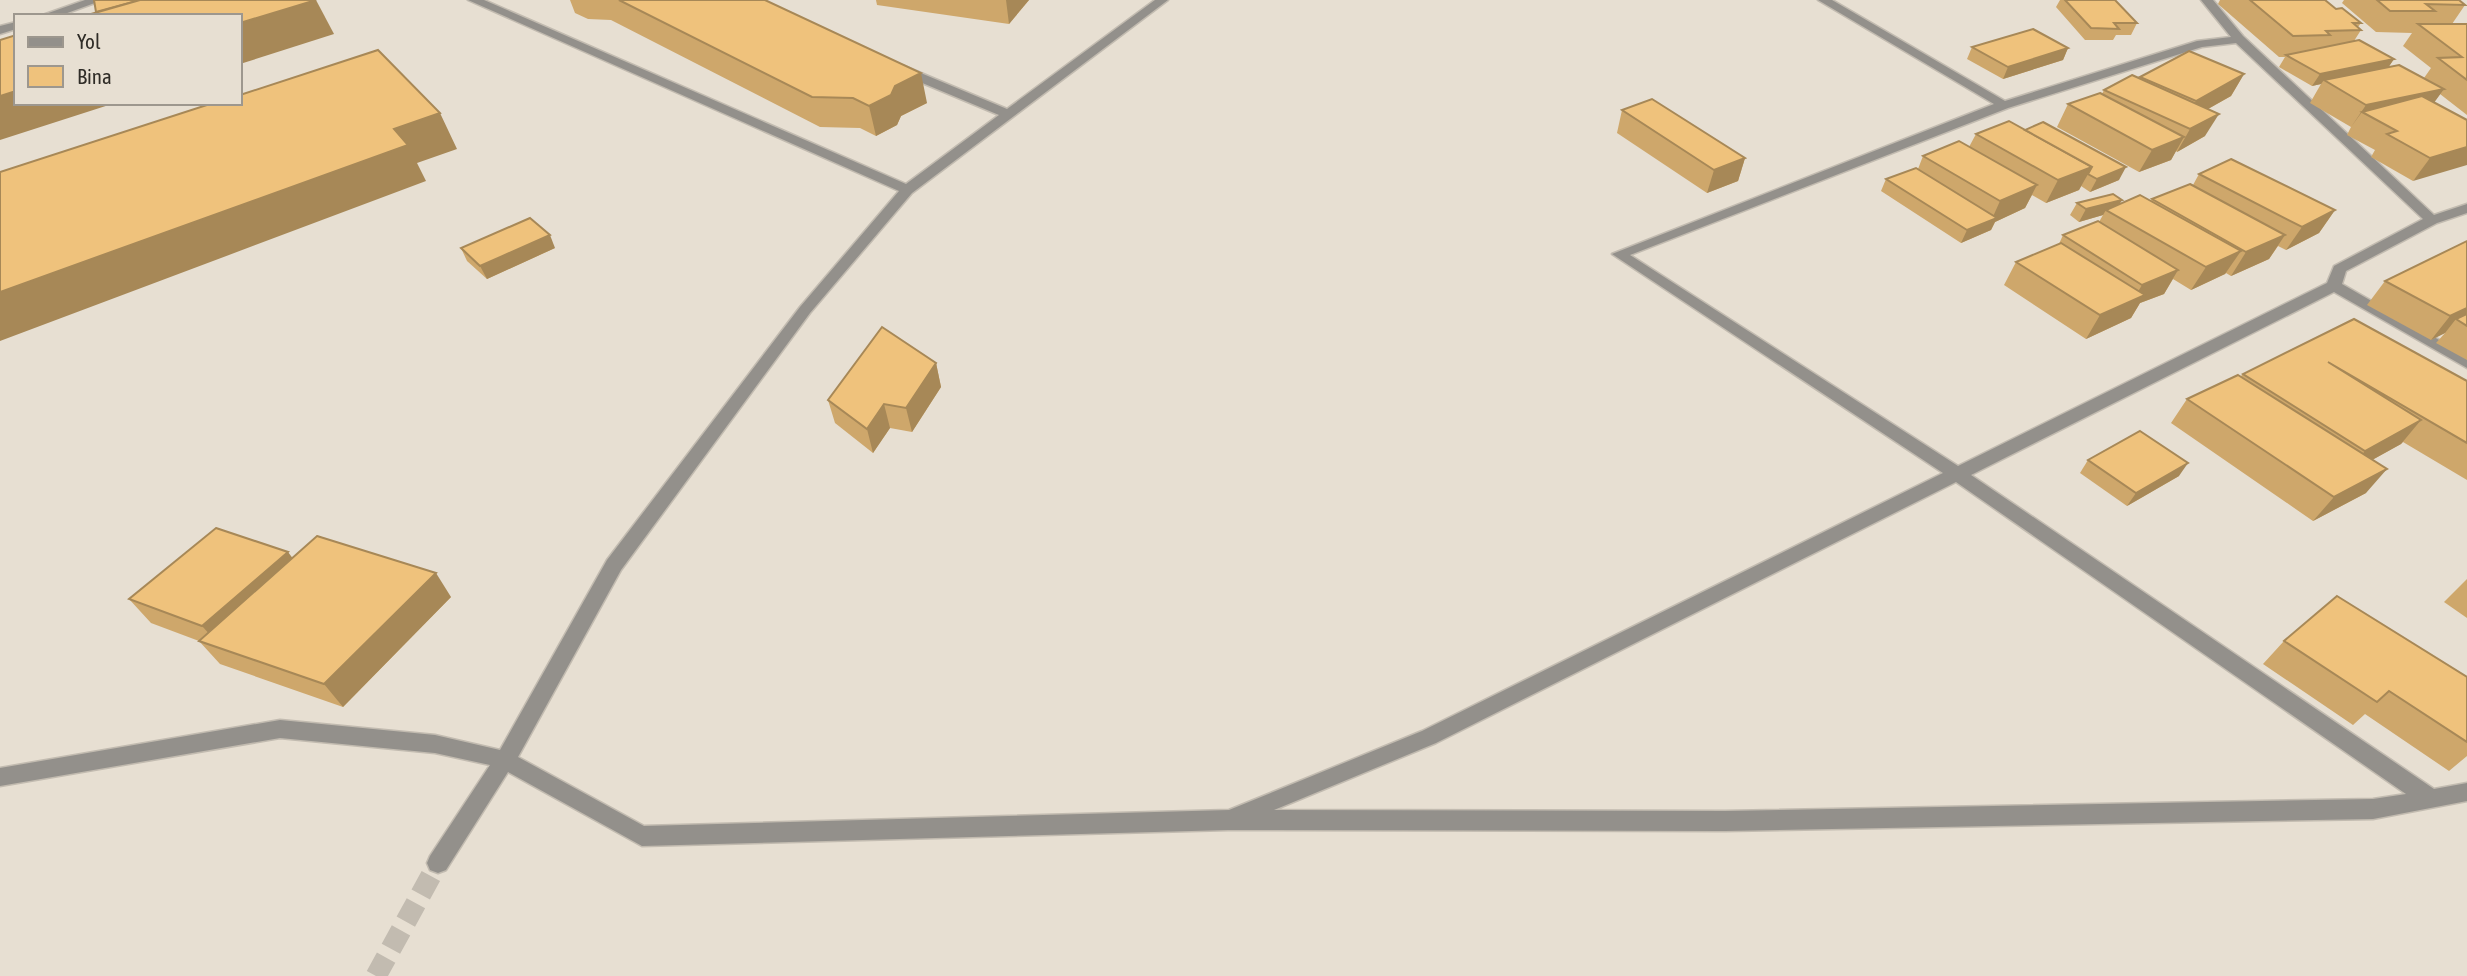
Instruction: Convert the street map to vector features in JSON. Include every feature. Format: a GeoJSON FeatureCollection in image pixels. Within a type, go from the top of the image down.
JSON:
{"type":"FeatureCollection","features":[{"type":"Feature","properties":{"kind":"street"},"geometry":{"type":"LineString","coordinates":[[52,14],[97,0]]}},
{"type":"Feature","properties":{"kind":"street"},"geometry":{"type":"LineString","coordinates":[[474,0],[906,190]]}},
{"type":"Feature","properties":{"kind":"street"},"geometry":{"type":"LineString","coordinates":[[438,863],[505,760],[614,565],[805,310],[906,190],[1161,0]]}},
{"type":"Feature","properties":{"kind":"street"},"geometry":{"type":"LineString","coordinates":[[1824,0],[2004,105]]}},
{"type":"Feature","properties":{"kind":"street"},"geometry":{"type":"LineString","coordinates":[[2207,0],[2239,39],[2432,220]]}},
{"type":"Feature","properties":{"kind":"street"},"geometry":{"type":"LineString","coordinates":[[2239,39],[2201,44],[2004,105],[1619,254],[1957,474],[2430,798]]}},
{"type":"Feature","properties":{"kind":"street"},"geometry":{"type":"LineString","coordinates":[[882,61],[1007,114]]}},
{"type":"Feature","properties":{"kind":"street"},"geometry":{"type":"LineString","coordinates":[[1228,820],[1429,737],[2334,286],[2339,269],[2432,220],[2467,208]]}},
{"type":"Feature","properties":{"kind":"street"},"geometry":{"type":"LineString","coordinates":[[2334,286],[2467,363]]}},
{"type":"Feature","properties":{"kind":"street"},"geometry":{"type":"LineString","coordinates":[[0,777],[280,729],[435,744],[505,760],[642,835],[1228,820],[1753,821],[2373,809],[2467,792]]}},
{"type":"Feature","properties":{"kind":"building"},"geometry":{"type":"Polygon","coordinates":[[[94,0],[140,0],[96,12],[94,0]]]}},
{"type":"Feature","properties":{"kind":"building"},"geometry":{"type":"Polygon","coordinates":[[[140,0],[316,0],[242,22],[242,14],[91,14],[140,0]]]}},
{"type":"Feature","properties":{"kind":"building"},"geometry":{"type":"Polygon","coordinates":[[[619,0],[765,0],[921,73],[895,86],[891,95],[869,106],[853,98],[812,97],[619,0]]]}},
{"type":"Feature","properties":{"kind":"building"},"geometry":{"type":"Polygon","coordinates":[[[2065,0],[2115,0],[2137,23],[2114,23],[2119,29],[2091,28],[2065,0]]]}},
{"type":"Feature","properties":{"kind":"building"},"geometry":{"type":"Polygon","coordinates":[[[2250,0],[2325,0],[2336,9],[2342,8],[2361,23],[2353,23],[2361,30],[2326,31],[2330,35],[2293,36],[2250,0]]]}},
{"type":"Feature","properties":{"kind":"building"},"geometry":{"type":"Polygon","coordinates":[[[2377,0],[2459,0],[2465,5],[2426,4],[2435,11],[2390,11],[2377,0]]]}},
{"type":"Feature","properties":{"kind":"building"},"geometry":{"type":"Polygon","coordinates":[[[2418,24],[2467,24],[2467,80],[2438,58],[2462,57],[2418,24]]]}},
{"type":"Feature","properties":{"kind":"building"},"geometry":{"type":"Polygon","coordinates":[[[2033,29],[2068,48],[2008,67],[1972,47],[2033,29]]]}},
{"type":"Feature","properties":{"kind":"building"},"geometry":{"type":"Polygon","coordinates":[[[14,36],[14,92],[0,96],[0,40],[14,36]]]}},
{"type":"Feature","properties":{"kind":"building"},"geometry":{"type":"Polygon","coordinates":[[[2359,40],[2394,59],[2320,74],[2286,55],[2359,40]]]}},
{"type":"Feature","properties":{"kind":"building"},"geometry":{"type":"Polygon","coordinates":[[[378,50],[440,113],[394,129],[408,145],[0,292],[0,172],[207,105],[242,105],[242,94],[378,50]]]}},
{"type":"Feature","properties":{"kind":"building"},"geometry":{"type":"Polygon","coordinates":[[[2189,51],[2244,74],[2196,101],[2140,77],[2189,51]]]}},
{"type":"Feature","properties":{"kind":"building"},"geometry":{"type":"Polygon","coordinates":[[[2399,65],[2444,89],[2366,105],[2324,80],[2399,65]]]}},
{"type":"Feature","properties":{"kind":"building"},"geometry":{"type":"Polygon","coordinates":[[[2132,75],[2219,114],[2190,129],[2104,90],[2132,75]]]}},
{"type":"Feature","properties":{"kind":"building"},"geometry":{"type":"Polygon","coordinates":[[[2100,93],[2184,137],[2152,150],[2068,104],[2100,93]]]}},
{"type":"Feature","properties":{"kind":"building"},"geometry":{"type":"Polygon","coordinates":[[[2422,96],[2467,120],[2467,147],[2430,158],[2387,134],[2397,131],[2362,112],[2422,96]]]}},
{"type":"Feature","properties":{"kind":"building"},"geometry":{"type":"Polygon","coordinates":[[[1652,99],[1745,158],[1714,170],[1622,110],[1652,99]]]}},
{"type":"Feature","properties":{"kind":"building"},"geometry":{"type":"Polygon","coordinates":[[[2009,121],[2092,167],[2058,180],[1976,134],[2009,121]]]}},
{"type":"Feature","properties":{"kind":"building"},"geometry":{"type":"Polygon","coordinates":[[[2043,122],[2126,167],[2097,179],[2088,174],[2092,167],[2025,130],[2043,122]]]}},
{"type":"Feature","properties":{"kind":"building"},"geometry":{"type":"Polygon","coordinates":[[[1959,141],[2037,185],[2000,201],[1923,156],[1959,141]]]}},
{"type":"Feature","properties":{"kind":"building"},"geometry":{"type":"Polygon","coordinates":[[[2231,159],[2335,210],[2302,227],[2199,174],[2231,159]]]}},
{"type":"Feature","properties":{"kind":"building"},"geometry":{"type":"Polygon","coordinates":[[[1916,168],[1997,218],[1967,230],[1886,179],[1916,168]]]}},
{"type":"Feature","properties":{"kind":"building"},"geometry":{"type":"Polygon","coordinates":[[[2190,184],[2285,235],[2246,252],[2152,199],[2190,184]]]}},
{"type":"Feature","properties":{"kind":"building"},"geometry":{"type":"Polygon","coordinates":[[[2113,194],[2122,200],[2086,209],[2077,203],[2113,194]]]}},
{"type":"Feature","properties":{"kind":"building"},"geometry":{"type":"Polygon","coordinates":[[[2140,195],[2241,251],[2206,267],[2106,210],[2140,195]]]}},
{"type":"Feature","properties":{"kind":"building"},"geometry":{"type":"Polygon","coordinates":[[[530,218],[550,235],[480,266],[461,248],[530,218]]]}},
{"type":"Feature","properties":{"kind":"building"},"geometry":{"type":"Polygon","coordinates":[[[2098,221],[2178,270],[2142,285],[2063,235],[2098,221]]]}},
{"type":"Feature","properties":{"kind":"building"},"geometry":{"type":"Polygon","coordinates":[[[2467,241],[2467,308],[2450,316],[2385,281],[2467,241]]]}},
{"type":"Feature","properties":{"kind":"building"},"geometry":{"type":"Polygon","coordinates":[[[2061,243],[2145,295],[2100,315],[2016,262],[2061,243]]]}},
{"type":"Feature","properties":{"kind":"building"},"geometry":{"type":"Polygon","coordinates":[[[2467,314],[2467,326],[2456,319],[2467,314]]]}},
{"type":"Feature","properties":{"kind":"building"},"geometry":{"type":"Polygon","coordinates":[[[2354,319],[2467,381],[2467,443],[2328,362],[2421,420],[2365,451],[2243,374],[2354,319]]]}},
{"type":"Feature","properties":{"kind":"building"},"geometry":{"type":"Polygon","coordinates":[[[882,327],[936,363],[906,408],[884,404],[867,429],[828,400],[882,327]]]}},
{"type":"Feature","properties":{"kind":"building"},"geometry":{"type":"Polygon","coordinates":[[[2238,375],[2387,469],[2334,497],[2187,399],[2238,375]]]}},
{"type":"Feature","properties":{"kind":"building"},"geometry":{"type":"Polygon","coordinates":[[[2140,431],[2188,463],[2136,493],[2088,460],[2140,431]]]}},
{"type":"Feature","properties":{"kind":"building"},"geometry":{"type":"Polygon","coordinates":[[[216,528],[288,552],[202,626],[129,599],[216,528]]]}},
{"type":"Feature","properties":{"kind":"building"},"geometry":{"type":"Polygon","coordinates":[[[317,536],[436,573],[324,684],[199,641],[317,536]]]}},
{"type":"Feature","properties":{"kind":"building"},"geometry":{"type":"Polygon","coordinates":[[[2337,596],[2467,677],[2467,742],[2389,691],[2377,702],[2284,641],[2337,596]]]}},
{"type":"Feature","properties":{"kind":"tunnel"},"geometry":{"type":"LineString","coordinates":[[376,976],[438,863]]}}]}
